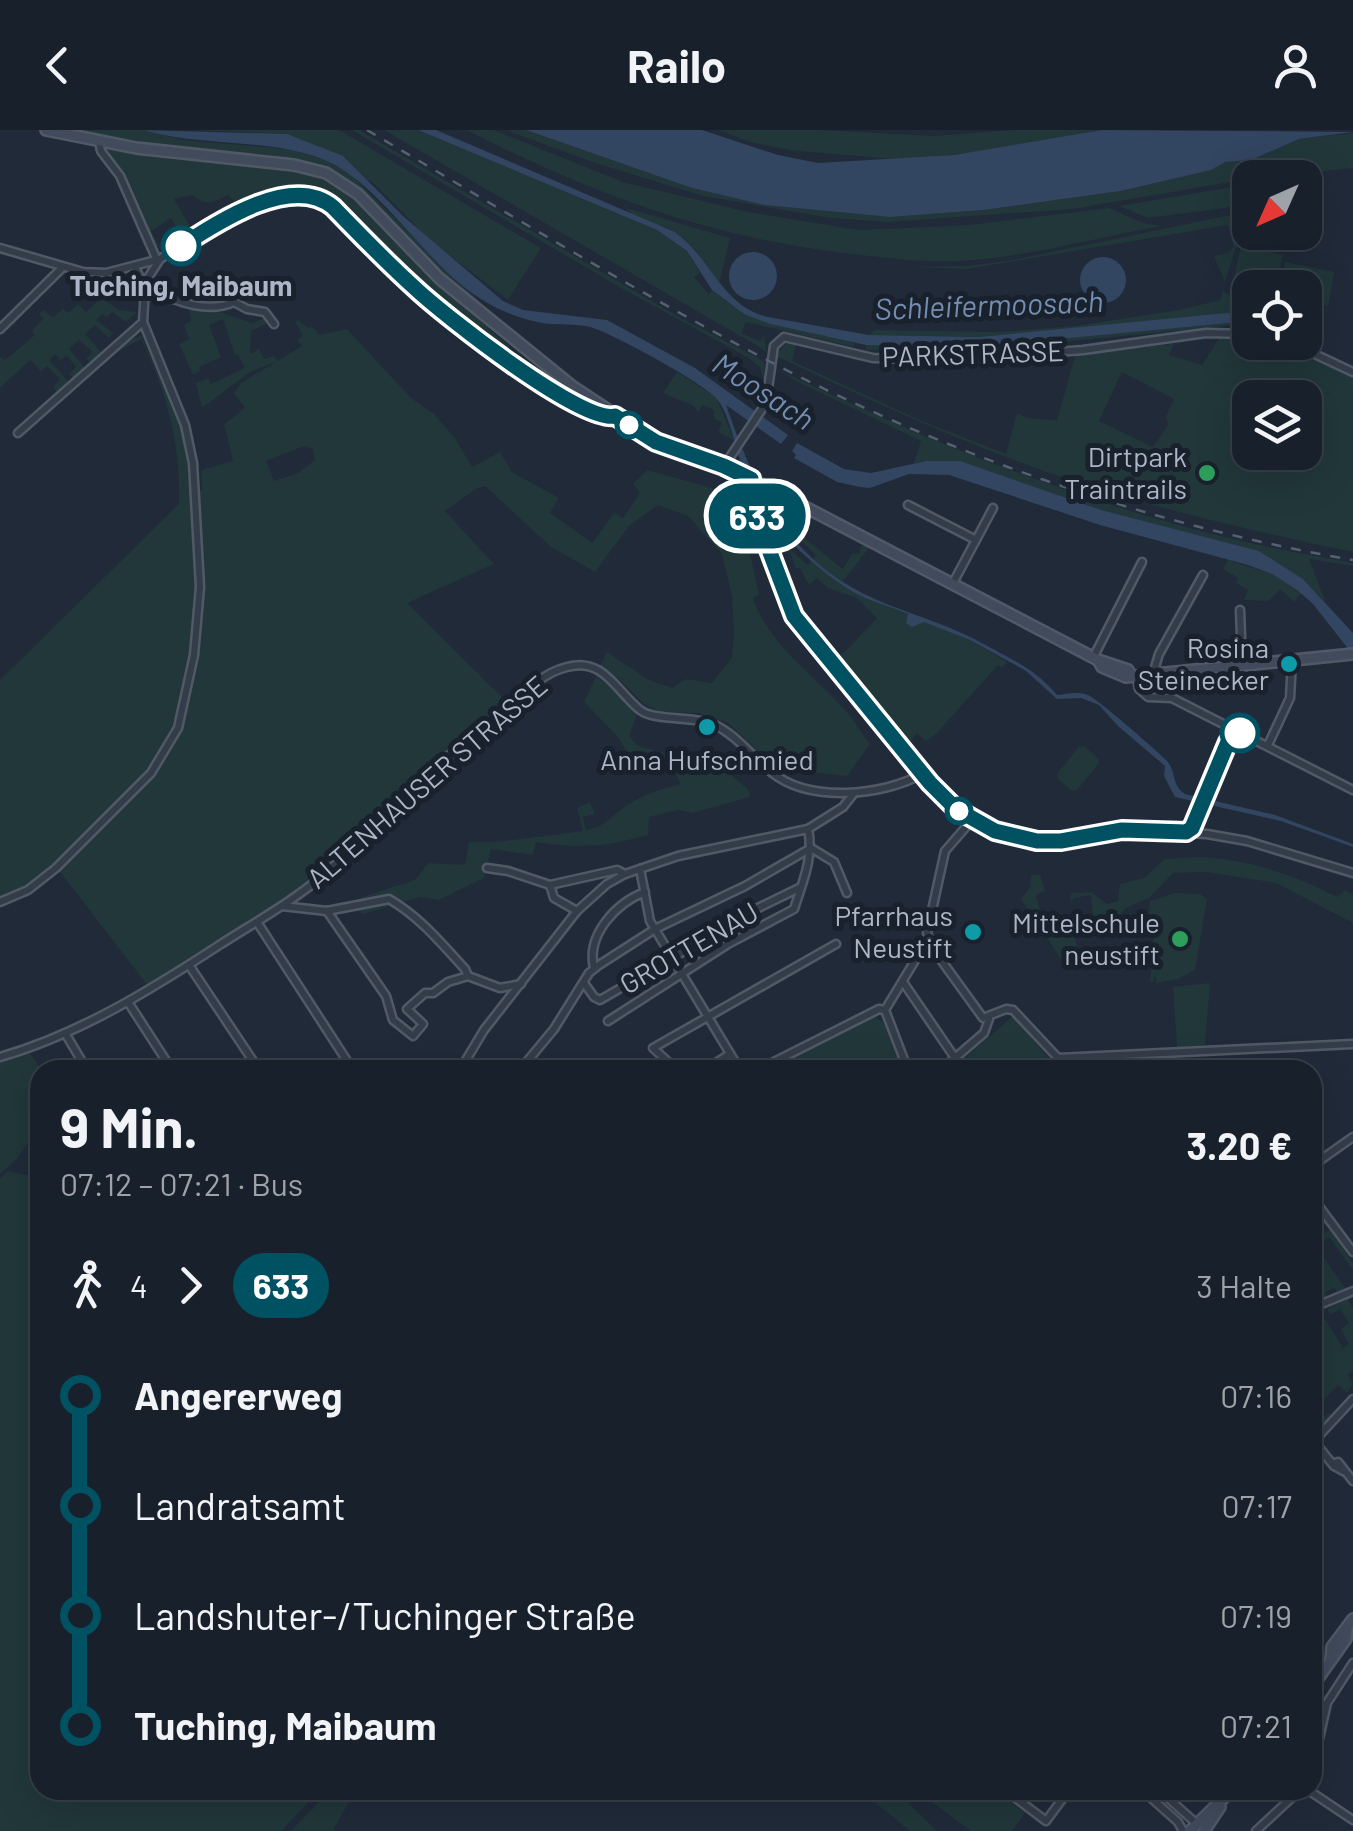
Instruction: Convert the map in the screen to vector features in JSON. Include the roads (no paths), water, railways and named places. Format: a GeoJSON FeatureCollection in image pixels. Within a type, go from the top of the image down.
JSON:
{"type":"FeatureCollection","features":[{"type":"Feature","properties":{"kind":"main road"},"geometry":{"type":"LineString","coordinates":[[46,130],[156,151],[316,169],[349,187],[440,279],[615,416],[652,436],[662,437],[668,444],[739,473],[1096,659],[1134,675],[1351,654]]}},
{"type":"Feature","properties":{"kind":"main road"},"geometry":{"type":"LineString","coordinates":[[1322,1671],[1346,1639],[1350,1624]]}},
{"type":"Feature","properties":{"kind":"main road"},"geometry":{"type":"LineString","coordinates":[[1194,1830],[1223,1800]]}},
{"type":"Feature","properties":{"kind":"street"},"geometry":{"type":"LineString","coordinates":[[98,141],[120,176],[158,258]]}},
{"type":"Feature","properties":{"kind":"street"},"geometry":{"type":"LineString","coordinates":[[0,248],[63,267],[101,273],[158,258],[232,213],[292,197],[317,197],[333,207],[416,290],[474,336],[566,399],[602,417],[615,416]]}},
{"type":"Feature","properties":{"kind":"street"},"geometry":{"type":"LineString","coordinates":[[0,902],[34,886],[130,796],[166,753],[181,716],[194,655],[200,587],[194,463],[184,424],[143,322],[144,286],[158,258]]}},
{"type":"Feature","properties":{"kind":"street"},"geometry":{"type":"LineString","coordinates":[[0,329],[63,267]]}},
{"type":"Feature","properties":{"kind":"street"},"geometry":{"type":"LineString","coordinates":[[134,267],[144,286],[208,308],[234,302],[266,312],[274,324]]}},
{"type":"Feature","properties":{"kind":"street"},"geometry":{"type":"LineString","coordinates":[[18,433],[143,322]]}},
{"type":"Feature","properties":{"kind":"street","name":"PARKSTRASSE"},"geometry":{"type":"LineString","coordinates":[[724,466],[766,403],[774,346],[784,337],[873,358],[950,360],[1083,350],[1197,334],[1232,334]]}},
{"type":"Feature","properties":{"kind":"street"},"geometry":{"type":"LineString","coordinates":[[1322,357],[1353,372]]}},
{"type":"Feature","properties":{"kind":"street"},"geometry":{"type":"LineString","coordinates":[[754,484],[794,616],[922,774],[972,820],[995,831],[1037,841],[1061,841],[1122,830],[1186,832],[1246,840],[1353,873]]}},
{"type":"Feature","properties":{"kind":"street"},"geometry":{"type":"LineString","coordinates":[[908,505],[976,540]]}},
{"type":"Feature","properties":{"kind":"street"},"geometry":{"type":"LineString","coordinates":[[953,583],[993,508]]}},
{"type":"Feature","properties":{"kind":"street"},"geometry":{"type":"LineString","coordinates":[[1096,659],[1142,562]]}},
{"type":"Feature","properties":{"kind":"street"},"geometry":{"type":"LineString","coordinates":[[1153,674],[1159,654],[1202,576]]}},
{"type":"Feature","properties":{"kind":"street"},"geometry":{"type":"LineString","coordinates":[[1240,610],[1242,664]]}},
{"type":"Feature","properties":{"kind":"street"},"geometry":{"type":"LineString","coordinates":[[1268,745],[1290,698],[1292,660]]}},
{"type":"Feature","properties":{"kind":"street","name":"ALTENHAUSER STRASSE"},"geometry":{"type":"LineString","coordinates":[[0,1057],[65,1033],[128,1002],[281,906],[334,865],[438,764],[485,731],[546,675],[570,666],[587,666],[604,674],[647,714],[694,718],[724,729],[766,768],[790,784],[854,793]]}},
{"type":"Feature","properties":{"kind":"street"},"geometry":{"type":"LineString","coordinates":[[1134,675],[1144,696],[1172,698],[1238,734]]}},
{"type":"Feature","properties":{"kind":"street"},"geometry":{"type":"LineString","coordinates":[[1186,832],[1192,828],[1228,742],[1243,732],[1353,790]]}},
{"type":"Feature","properties":{"kind":"street"},"geometry":{"type":"LineString","coordinates":[[466,1060],[484,1030],[577,911],[591,896],[625,874],[715,847],[808,828],[843,807],[854,793],[896,786],[922,774]]}},
{"type":"Feature","properties":{"kind":"street"},"geometry":{"type":"LineString","coordinates":[[884,1010],[928,939],[946,851],[972,820]]}},
{"type":"Feature","properties":{"kind":"street","name":"GROTTENAU"},"geometry":{"type":"LineString","coordinates":[[608,1021],[728,944],[794,909],[812,848],[808,828]]}},
{"type":"Feature","properties":{"kind":"street"},"geometry":{"type":"LineString","coordinates":[[812,848],[834,862],[848,893]]}},
{"type":"Feature","properties":{"kind":"street","name":"GROTTENAU"},"geometry":{"type":"LineString","coordinates":[[595,968],[654,929],[745,886],[812,848]]}},
{"type":"Feature","properties":{"kind":"street"},"geometry":{"type":"LineString","coordinates":[[487,868],[550,885],[617,870],[625,874]]}},
{"type":"Feature","properties":{"kind":"street"},"geometry":{"type":"LineString","coordinates":[[640,869],[654,929],[734,1060]]}},
{"type":"Feature","properties":{"kind":"street"},"geometry":{"type":"LineString","coordinates":[[550,885],[554,898],[577,911]]}},
{"type":"Feature","properties":{"kind":"street","name":"GROTTENAU"},"geometry":{"type":"LineString","coordinates":[[584,982],[594,998],[600,1000],[802,886]]}},
{"type":"Feature","properties":{"kind":"street"},"geometry":{"type":"LineString","coordinates":[[528,1060],[595,968],[592,960],[606,919],[630,898],[645,892]]}},
{"type":"Feature","properties":{"kind":"street"},"geometry":{"type":"LineString","coordinates":[[281,906],[328,911],[389,898],[431,931],[468,976]]}},
{"type":"Feature","properties":{"kind":"street"},"geometry":{"type":"LineString","coordinates":[[328,911],[386,996],[393,1020],[412,1036],[423,1024],[408,1009],[425,993],[433,993],[448,982],[468,976],[500,988],[521,984]]}},
{"type":"Feature","properties":{"kind":"street"},"geometry":{"type":"LineString","coordinates":[[257,922],[347,1060]]}},
{"type":"Feature","properties":{"kind":"street"},"geometry":{"type":"LineString","coordinates":[[928,939],[975,1012],[989,1018],[1006,1009],[1013,1010],[1058,1058],[1353,1044]]}},
{"type":"Feature","properties":{"kind":"street"},"geometry":{"type":"LineString","coordinates":[[666,1060],[653,1048],[836,944]]}},
{"type":"Feature","properties":{"kind":"street"},"geometry":{"type":"LineString","coordinates":[[189,965],[252,1060]]}},
{"type":"Feature","properties":{"kind":"street"},"geometry":{"type":"LineString","coordinates":[[903,982],[955,1058]]}},
{"type":"Feature","properties":{"kind":"street"},"geometry":{"type":"LineString","coordinates":[[128,1002],[166,1060]]}},
{"type":"Feature","properties":{"kind":"street"},"geometry":{"type":"LineString","coordinates":[[778,1060],[878,1009],[884,1010]]}},
{"type":"Feature","properties":{"kind":"street"},"geometry":{"type":"LineString","coordinates":[[884,1010],[904,1060]]}},
{"type":"Feature","properties":{"kind":"street"},"geometry":{"type":"LineString","coordinates":[[953,1060],[984,1033],[989,1018]]}},
{"type":"Feature","properties":{"kind":"street"},"geometry":{"type":"LineString","coordinates":[[65,1033],[81,1060]]}},
{"type":"Feature","properties":{"kind":"street"},"geometry":{"type":"LineString","coordinates":[[721,1060],[730,1054]]}},
{"type":"Feature","properties":{"kind":"street"},"geometry":{"type":"LineString","coordinates":[[1117,1056],[1118,1060]]}},
{"type":"Feature","properties":{"kind":"street"},"geometry":{"type":"LineString","coordinates":[[1322,1159],[1353,1137]]}},
{"type":"Feature","properties":{"kind":"street"},"geometry":{"type":"LineString","coordinates":[[1322,1210],[1353,1252]]}},
{"type":"Feature","properties":{"kind":"street"},"geometry":{"type":"LineString","coordinates":[[1322,1304],[1353,1291]]}},
{"type":"Feature","properties":{"kind":"street"},"geometry":{"type":"LineString","coordinates":[[1322,1431],[1353,1400]]}},
{"type":"Feature","properties":{"kind":"street"},"geometry":{"type":"LineString","coordinates":[[1322,1450],[1353,1481]]}},
{"type":"Feature","properties":{"kind":"street"},"geometry":{"type":"LineString","coordinates":[[1322,1725],[1327,1703],[1353,1664]]}},
{"type":"Feature","properties":{"kind":"street"},"geometry":{"type":"LineString","coordinates":[[1322,1799],[1353,1820]]}},
{"type":"Feature","properties":{"kind":"street"},"geometry":{"type":"LineString","coordinates":[[1018,1800],[1046,1820],[1061,1800]]}},
{"type":"Feature","properties":{"kind":"street"},"geometry":{"type":"LineString","coordinates":[[1153,1800],[1178,1822],[1194,1830]]}},
{"type":"Feature","properties":{"kind":"street"},"geometry":{"type":"LineString","coordinates":[[1168,1800],[1194,1830]]}},
{"type":"Feature","properties":{"kind":"street"},"geometry":{"type":"LineString","coordinates":[[1256,1831],[1289,1800]]}},
{"type":"Feature","properties":{"kind":"water"},"geometry":{"type":"Polygon","coordinates":[[[143,130],[287,134],[343,156],[403,216],[503,301],[523,310],[607,320],[695,368],[788,435],[781,444],[726,405],[771,507],[824,569],[880,601],[982,643],[1031,671],[1057,695],[1080,693],[1093,698],[1167,761],[1185,794],[1275,815],[1353,847],[1281,821],[1175,797],[1164,776],[1165,766],[1099,705],[1081,698],[1057,699],[1026,671],[970,640],[924,622],[912,627],[906,623],[908,614],[845,587],[798,549],[761,503],[743,468],[725,412],[715,397],[655,358],[601,331],[534,321],[489,304],[442,267],[368,190],[329,162],[286,149],[143,130]]]}},
{"type":"Feature","properties":{"kind":"water"},"geometry":{"type":"Polygon","coordinates":[[[418,130],[436,130],[675,232],[739,303],[768,317],[869,335],[978,337],[1227,313],[1232,313],[1232,323],[1015,343],[866,345],[770,324],[744,314],[712,290],[687,251],[657,230],[418,130]]]}},
{"type":"Feature","properties":{"kind":"water"},"geometry":{"type":"Polygon","coordinates":[[[526,130],[702,130],[778,155],[818,163],[954,155],[1102,130],[1353,132],[1299,139],[1251,160],[1232,160],[1211,170],[1121,191],[984,210],[890,217],[764,205],[692,188],[526,130]]]}},
{"type":"Feature","properties":{"kind":"water"},"geometry":{"type":"Polygon","coordinates":[[[753,252],[770,259],[777,276],[770,293],[753,300],[736,293],[729,276],[736,259],[753,252]]]}},
{"type":"Feature","properties":{"kind":"water"},"geometry":{"type":"Polygon","coordinates":[[[1103,257],[1119,264],[1126,280],[1119,296],[1103,303],[1087,296],[1080,280],[1087,264],[1103,257]]]}},
{"type":"Feature","properties":{"kind":"water"},"geometry":{"type":"Polygon","coordinates":[[[797,443],[844,469],[871,473],[926,461],[960,461],[1101,510],[1259,551],[1303,579],[1353,633],[1353,655],[1313,604],[1272,574],[1100,525],[949,475],[909,474],[870,488],[837,482],[794,458],[792,451],[797,443]]]}},
{"type":"Feature","properties":{"kind":"railway"},"geometry":{"type":"LineString","coordinates":[[367,130],[716,333],[907,427],[1052,483],[1127,507],[1353,560]]}},
{"type":"Feature","properties":{"kind":"place","name":"Tuching, Maibaum"},"geometry":{"type":"Point","coordinates":[181,246]}},
{"type":"Feature","properties":{"kind":"place","name":"Dirtpark Traintrails"},"geometry":{"type":"Point","coordinates":[1207,473]}},
{"type":"Feature","properties":{"kind":"place","name":"Rosina Steinecker"},"geometry":{"type":"Point","coordinates":[1289,664]}},
{"type":"Feature","properties":{"kind":"place","name":"Anna Hufschmied"},"geometry":{"type":"Point","coordinates":[707,727]}},
{"type":"Feature","properties":{"kind":"place","name":"Pfarrhaus Neustift"},"geometry":{"type":"Point","coordinates":[973,932]}},
{"type":"Feature","properties":{"kind":"place","name":"Mittelschule neustift"},"geometry":{"type":"Point","coordinates":[1180,939]}},
{"type":"Feature","properties":{"kind":"water label","name":"Schleifermoosach"},"geometry":{"type":"Point","coordinates":[989,306]}},
{"type":"Feature","properties":{"kind":"water label","name":"Moosach"},"geometry":{"type":"Point","coordinates":[763,392]}}]}
